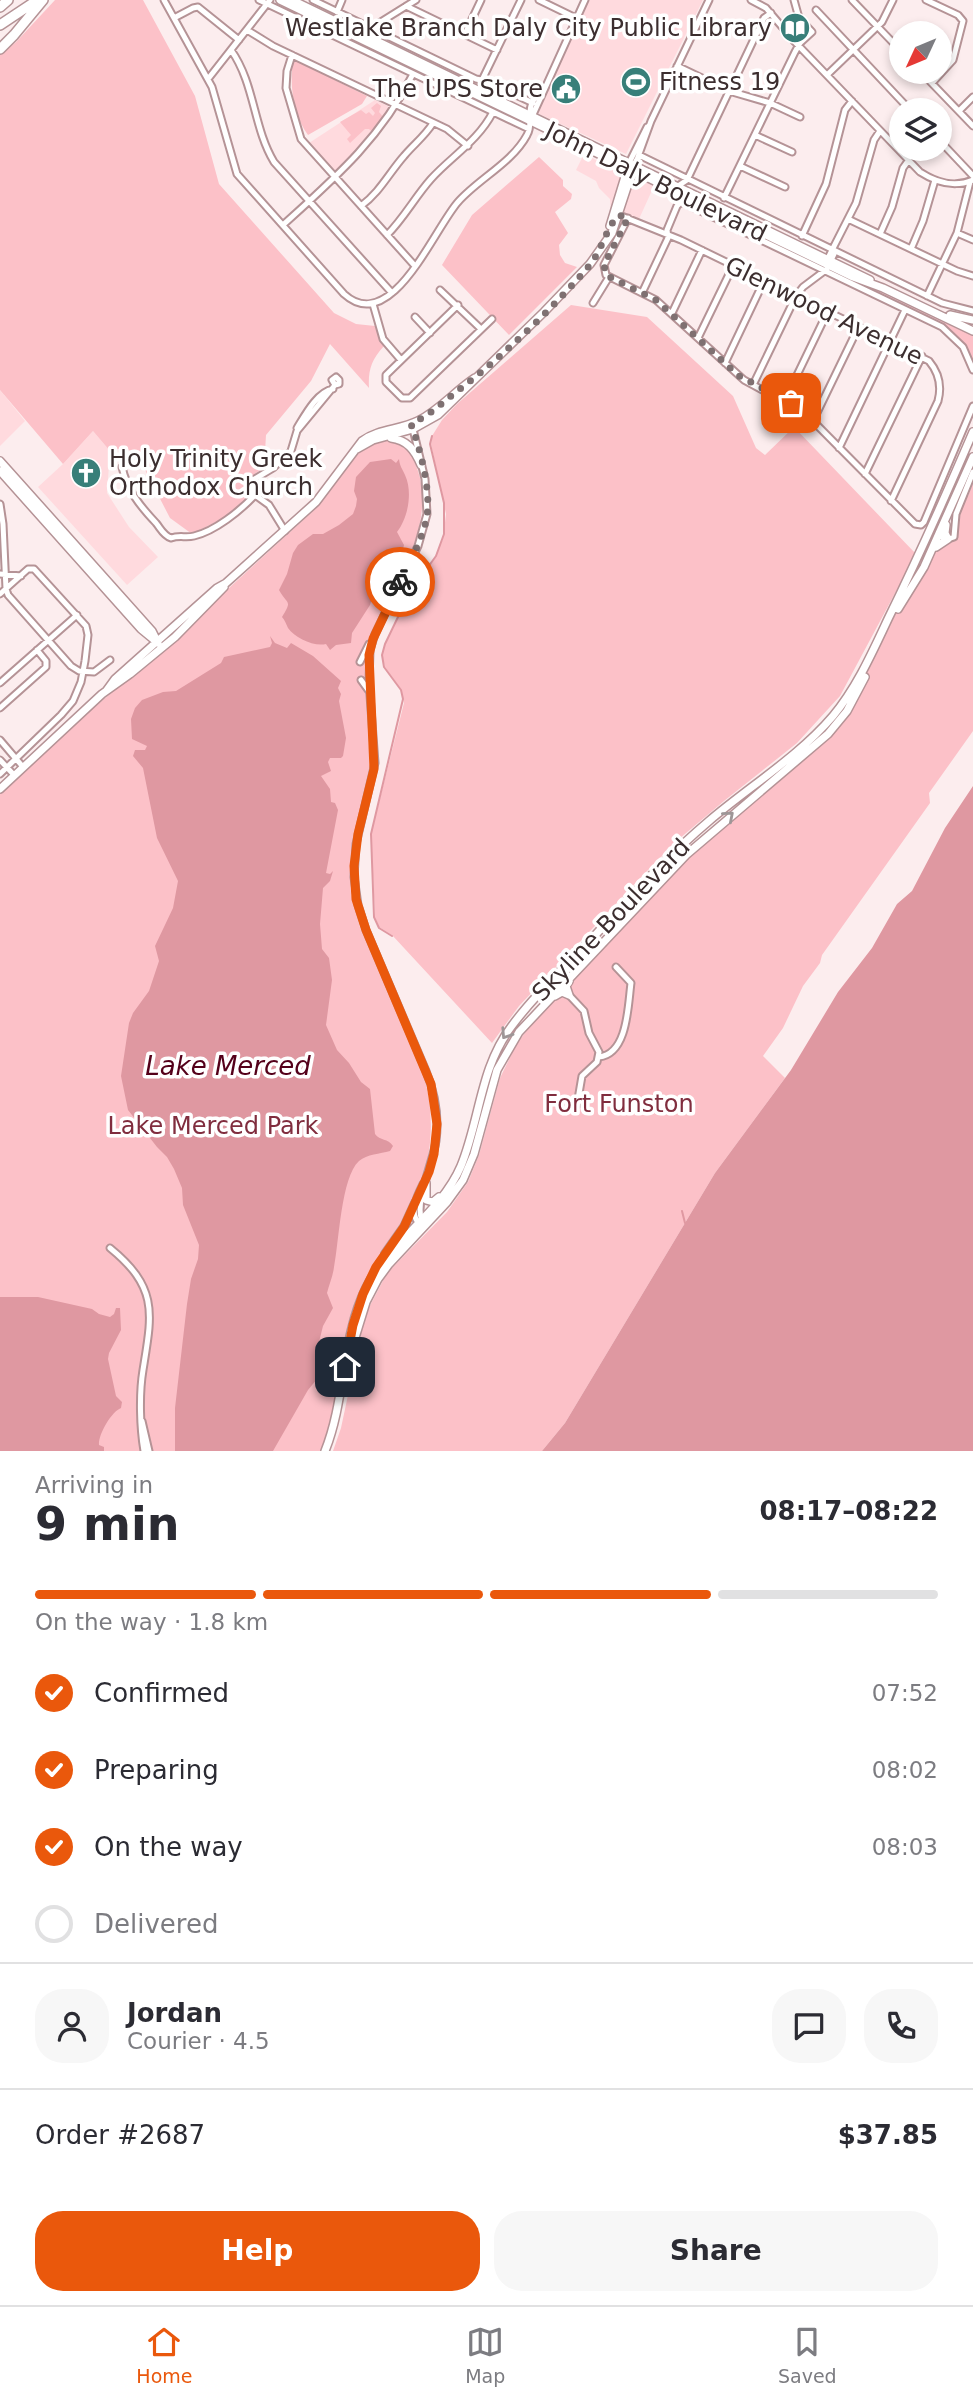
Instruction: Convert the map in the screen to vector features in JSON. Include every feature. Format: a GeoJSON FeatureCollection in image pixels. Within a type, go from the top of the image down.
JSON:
{"type":"FeatureCollection","features":[{"type":"Feature","properties":{"kind":"highway"},"geometry":{"type":"LineString","coordinates":[[0,7],[8,0]]}},
{"type":"Feature","properties":{"kind":"highway"},"geometry":{"type":"LineString","coordinates":[[0,24],[27,0]]}},
{"type":"Feature","properties":{"kind":"highway"},"geometry":{"type":"LineString","coordinates":[[0,24],[41,0]]}},
{"type":"Feature","properties":{"kind":"highway"},"geometry":{"type":"LineString","coordinates":[[0,49],[41,0]]}},
{"type":"Feature","properties":{"kind":"main road","name":"John Daly Boulevard"},"geometry":{"type":"LineString","coordinates":[[280,0],[973,331]]}},
{"type":"Feature","properties":{"kind":"main road","name":"John Daly Boulevard"},"geometry":{"type":"LineString","coordinates":[[292,0],[486,93],[589,151],[678,186],[828,264]]}},
{"type":"Feature","properties":{"kind":"main road"},"geometry":{"type":"LineString","coordinates":[[589,151],[595,157],[620,169],[623,182]]}},
{"type":"Feature","properties":{"kind":"main road"},"geometry":{"type":"LineString","coordinates":[[355,451],[369,442],[412,427],[444,411],[579,276],[613,230],[623,182],[631,167]]}},
{"type":"Feature","properties":{"kind":"main road"},"geometry":{"type":"LineString","coordinates":[[604,243],[631,167]]}},
{"type":"Feature","properties":{"kind":"main road"},"geometry":{"type":"LineString","coordinates":[[932,310],[973,320]]}},
{"type":"Feature","properties":{"kind":"main road"},"geometry":{"type":"LineString","coordinates":[[123,679],[158,643],[170,637],[319,500],[362,441],[369,436],[412,427]]}},
{"type":"Feature","properties":{"kind":"main road","name":"Skyline Boulevard"},"geometry":{"type":"LineString","coordinates":[[327,1451],[340,1419],[356,1334],[366,1302],[385,1269],[449,1187],[463,1160],[489,1067],[511,1026],[679,848],[808,741],[829,720],[859,679],[918,557],[973,432]]}},
{"type":"Feature","properties":{"kind":"main road"},"geometry":{"type":"LineString","coordinates":[[383,438],[395,438],[406,443],[415,452],[421,465]]}},
{"type":"Feature","properties":{"kind":"main road","name":"Skyline Boulevard"},"geometry":{"type":"LineString","coordinates":[[327,1451],[336,1418],[353,1325],[369,1282],[384,1260],[452,1197],[463,1180],[474,1154],[500,1064],[519,1032],[686,855],[738,808],[809,752],[838,723],[854,699],[895,615],[928,559],[973,457]]}},
{"type":"Feature","properties":{"kind":"main road"},"geometry":{"type":"LineString","coordinates":[[0,461],[158,643]]}},
{"type":"Feature","properties":{"kind":"main road"},"geometry":{"type":"LineString","coordinates":[[0,471],[144,626],[160,632],[180,622]]}},
{"type":"Feature","properties":{"kind":"main road"},"geometry":{"type":"LineString","coordinates":[[918,557],[930,537],[938,536],[934,527],[941,505]]}},
{"type":"Feature","properties":{"kind":"main road"},"geometry":{"type":"LineString","coordinates":[[928,559],[938,544],[948,539],[944,533],[947,517]]}},
{"type":"Feature","properties":{"kind":"main road"},"geometry":{"type":"LineString","coordinates":[[128,668],[217,588],[223,587]]}},
{"type":"Feature","properties":{"kind":"main road"},"geometry":{"type":"LineString","coordinates":[[107,690],[175,637],[223,587]]}},
{"type":"Feature","properties":{"kind":"main road"},"geometry":{"type":"LineString","coordinates":[[0,789],[128,668],[146,646],[144,626]]}},
{"type":"Feature","properties":{"kind":"main road"},"geometry":{"type":"LineString","coordinates":[[569,995],[566,986],[584,962]]}},
{"type":"Feature","properties":{"kind":"main road"},"geometry":{"type":"LineString","coordinates":[[546,1002],[560,993],[569,995]]}},
{"type":"Feature","properties":{"kind":"main road"},"geometry":{"type":"LineString","coordinates":[[427,1180],[425,1196],[429,1202],[436,1200],[449,1187]]}},
{"type":"Feature","properties":{"kind":"main road"},"geometry":{"type":"LineString","coordinates":[[369,1282],[376,1267],[404,1227],[415,1203]]}},
{"type":"Feature","properties":{"kind":"street"},"geometry":{"type":"LineString","coordinates":[[164,0],[208,79],[235,170],[347,296],[358,303],[373,304],[392,293],[426,253],[456,204],[526,137],[533,103],[541,92]]}},
{"type":"Feature","properties":{"kind":"street"},"geometry":{"type":"LineString","coordinates":[[259,0],[269,2],[494,112],[530,120]]}},
{"type":"Feature","properties":{"kind":"street"},"geometry":{"type":"LineString","coordinates":[[313,0],[476,79],[483,79],[533,103]]}},
{"type":"Feature","properties":{"kind":"street"},"geometry":{"type":"LineString","coordinates":[[337,12],[342,0]]}},
{"type":"Feature","properties":{"kind":"street"},"geometry":{"type":"LineString","coordinates":[[371,28],[416,0]]}},
{"type":"Feature","properties":{"kind":"street"},"geometry":{"type":"LineString","coordinates":[[465,34],[481,0]]}},
{"type":"Feature","properties":{"kind":"street"},"geometry":{"type":"LineString","coordinates":[[486,93],[482,85],[483,79],[521,0]]}},
{"type":"Feature","properties":{"kind":"street"},"geometry":{"type":"LineString","coordinates":[[539,0],[576,18]]}},
{"type":"Feature","properties":{"kind":"street"},"geometry":{"type":"LineString","coordinates":[[530,120],[585,0]]}},
{"type":"Feature","properties":{"kind":"street"},"geometry":{"type":"LineString","coordinates":[[631,167],[709,0]]}},
{"type":"Feature","properties":{"kind":"street"},"geometry":{"type":"LineString","coordinates":[[751,0],[771,13],[889,141]]}},
{"type":"Feature","properties":{"kind":"street"},"geometry":{"type":"LineString","coordinates":[[724,198],[799,46],[812,32],[799,18],[794,0]]}},
{"type":"Feature","properties":{"kind":"street"},"geometry":{"type":"LineString","coordinates":[[852,0],[889,38]]}},
{"type":"Feature","properties":{"kind":"street"},"geometry":{"type":"LineString","coordinates":[[827,75],[877,26],[893,0]]}},
{"type":"Feature","properties":{"kind":"street"},"geometry":{"type":"LineString","coordinates":[[926,0],[958,15],[963,21],[952,60]]}},
{"type":"Feature","properties":{"kind":"street"},"geometry":{"type":"LineString","coordinates":[[208,79],[269,2]]}},
{"type":"Feature","properties":{"kind":"street"},"geometry":{"type":"LineString","coordinates":[[406,6],[497,50]]}},
{"type":"Feature","properties":{"kind":"street"},"geometry":{"type":"LineString","coordinates":[[174,18],[198,7],[239,40]]}},
{"type":"Feature","properties":{"kind":"street"},"geometry":{"type":"LineString","coordinates":[[816,10],[899,98]]}},
{"type":"Feature","properties":{"kind":"street"},"geometry":{"type":"LineString","coordinates":[[678,186],[687,180],[764,18],[771,13]]}},
{"type":"Feature","properties":{"kind":"street"},"geometry":{"type":"LineString","coordinates":[[247,30],[292,55],[456,135],[468,146]]}},
{"type":"Feature","properties":{"kind":"street"},"geometry":{"type":"LineString","coordinates":[[231,50],[245,76],[268,152],[280,170],[392,293]]}},
{"type":"Feature","properties":{"kind":"street"},"geometry":{"type":"LineString","coordinates":[[292,55],[286,88],[296,127],[305,145],[415,266]]}},
{"type":"Feature","properties":{"kind":"street"},"geometry":{"type":"LineString","coordinates":[[677,66],[729,91],[770,103],[800,117]]}},
{"type":"Feature","properties":{"kind":"street"},"geometry":{"type":"LineString","coordinates":[[283,225],[335,178],[373,137],[396,105],[413,74]]}},
{"type":"Feature","properties":{"kind":"street"},"geometry":{"type":"LineString","coordinates":[[933,84],[973,126]]}},
{"type":"Feature","properties":{"kind":"street"},"geometry":{"type":"LineString","coordinates":[[959,111],[973,97]]}},
{"type":"Feature","properties":{"kind":"street"},"geometry":{"type":"LineString","coordinates":[[802,236],[826,184],[845,110],[852,101]]}},
{"type":"Feature","properties":{"kind":"street"},"geometry":{"type":"LineString","coordinates":[[387,235],[404,217],[431,179],[468,146],[494,112]]}},
{"type":"Feature","properties":{"kind":"street"},"geometry":{"type":"LineString","coordinates":[[631,167],[639,155],[651,121]]}},
{"type":"Feature","properties":{"kind":"street"},"geometry":{"type":"LineString","coordinates":[[361,206],[378,191],[433,123]]}},
{"type":"Feature","properties":{"kind":"street"},"geometry":{"type":"LineString","coordinates":[[753,385],[796,296],[828,264],[858,198],[874,140],[880,131]]}},
{"type":"Feature","properties":{"kind":"street"},"geometry":{"type":"LineString","coordinates":[[755,135],[792,152]]}},
{"type":"Feature","properties":{"kind":"street"},"geometry":{"type":"LineString","coordinates":[[639,155],[950,307],[973,312]]}},
{"type":"Feature","properties":{"kind":"street"},"geometry":{"type":"LineString","coordinates":[[952,155],[972,179]]}},
{"type":"Feature","properties":{"kind":"street"},"geometry":{"type":"LineString","coordinates":[[880,234],[894,203],[903,168],[908,161],[934,180],[954,184],[972,179]]}},
{"type":"Feature","properties":{"kind":"street"},"geometry":{"type":"LineString","coordinates":[[740,166],[785,187]]}},
{"type":"Feature","properties":{"kind":"street"},"geometry":{"type":"LineString","coordinates":[[927,296],[957,233],[972,179]]}},
{"type":"Feature","properties":{"kind":"street"},"geometry":{"type":"LineString","coordinates":[[911,249],[923,221],[934,180]]}},
{"type":"Feature","properties":{"kind":"street"},"geometry":{"type":"LineString","coordinates":[[642,293],[668,238],[667,230],[680,203],[828,264],[905,310],[942,327],[966,353],[973,370]]}},
{"type":"Feature","properties":{"kind":"street","name":"Glenwood Avenue"},"geometry":{"type":"LineString","coordinates":[[617,211],[922,356],[932,365],[937,373],[940,396],[891,501]]}},
{"type":"Feature","properties":{"kind":"street"},"geometry":{"type":"LineString","coordinates":[[628,218],[604,265],[604,272],[656,300],[753,385],[785,400],[813,421],[911,521],[921,525],[973,407]]}},
{"type":"Feature","properties":{"kind":"street"},"geometry":{"type":"LineString","coordinates":[[848,219],[973,276]]}},
{"type":"Feature","properties":{"kind":"street"},"geometry":{"type":"LineString","coordinates":[[957,233],[973,240]]}},
{"type":"Feature","properties":{"kind":"street"},"geometry":{"type":"LineString","coordinates":[[672,313],[702,250]]}},
{"type":"Feature","properties":{"kind":"street"},"geometry":{"type":"LineString","coordinates":[[698,338],[733,265]]}},
{"type":"Feature","properties":{"kind":"street"},"geometry":{"type":"LineString","coordinates":[[593,303],[609,277]]}},
{"type":"Feature","properties":{"kind":"street"},"geometry":{"type":"LineString","coordinates":[[725,363],[764,281]]}},
{"type":"Feature","properties":{"kind":"street"},"geometry":{"type":"LineString","coordinates":[[440,290],[481,329]]}},
{"type":"Feature","properties":{"kind":"street"},"geometry":{"type":"LineString","coordinates":[[373,304],[383,339],[401,360]]}},
{"type":"Feature","properties":{"kind":"street"},"geometry":{"type":"LineString","coordinates":[[458,305],[385,378],[401,397],[409,399],[492,319]]}},
{"type":"Feature","properties":{"kind":"street"},"geometry":{"type":"LineString","coordinates":[[839,448],[905,310]]}},
{"type":"Feature","properties":{"kind":"street"},"geometry":{"type":"LineString","coordinates":[[785,400],[828,311]]}},
{"type":"Feature","properties":{"kind":"street"},"geometry":{"type":"LineString","coordinates":[[415,317],[430,332]]}},
{"type":"Feature","properties":{"kind":"street"},"geometry":{"type":"LineString","coordinates":[[813,421],[859,326]]}},
{"type":"Feature","properties":{"kind":"street"},"geometry":{"type":"LineString","coordinates":[[865,474],[922,356]]}},
{"type":"Feature","properties":{"kind":"street"},"geometry":{"type":"LineString","coordinates":[[286,530],[269,505],[255,495],[251,488],[254,480],[273,468],[291,451],[297,431],[334,387]]}},
{"type":"Feature","properties":{"kind":"street"},"geometry":{"type":"LineString","coordinates":[[360,662],[413,556],[425,524],[428,504],[412,427]]}},
{"type":"Feature","properties":{"kind":"street"},"geometry":{"type":"LineString","coordinates":[[122,467],[125,481],[141,509],[171,538],[180,535],[193,536],[209,529],[234,515],[255,495]]}},
{"type":"Feature","properties":{"kind":"street"},"geometry":{"type":"LineString","coordinates":[[938,536],[948,539],[956,534],[956,514],[973,472]]}},
{"type":"Feature","properties":{"kind":"street"},"geometry":{"type":"LineString","coordinates":[[0,504],[2,575],[6,589],[71,666],[83,672],[94,672],[110,660]]}},
{"type":"Feature","properties":{"kind":"street"},"geometry":{"type":"LineString","coordinates":[[0,594],[33,568],[88,630],[83,672],[70,700],[15,757],[2,765],[14,775]]}},
{"type":"Feature","properties":{"kind":"street"},"geometry":{"type":"LineString","coordinates":[[2,575],[21,576]]}},
{"type":"Feature","properties":{"kind":"street"},"geometry":{"type":"LineString","coordinates":[[0,683],[77,615]]}},
{"type":"Feature","properties":{"kind":"street"},"geometry":{"type":"LineString","coordinates":[[373,639],[368,659],[374,769],[356,844],[355,889],[366,930],[432,1090],[436,1135],[420,1206],[421,1224]]}},
{"type":"Feature","properties":{"kind":"street"},"geometry":{"type":"LineString","coordinates":[[0,708],[46,667],[46,661],[37,650]]}},
{"type":"Feature","properties":{"kind":"street"},"geometry":{"type":"LineString","coordinates":[[361,680],[370,692]]}},
{"type":"Feature","properties":{"kind":"street"},"geometry":{"type":"LineString","coordinates":[[0,740],[23,766]]}},
{"type":"Feature","properties":{"kind":"street"},"geometry":{"type":"LineString","coordinates":[[599,1057],[613,1050],[623,1035],[631,983],[616,967]]}},
{"type":"Feature","properties":{"kind":"street"},"geometry":{"type":"LineString","coordinates":[[569,995],[584,1011],[589,1033],[598,1046],[599,1057],[583,1074],[577,1105]]}},
{"type":"Feature","properties":{"kind":"street"},"geometry":{"type":"LineString","coordinates":[[421,1224],[414,1215],[415,1203],[427,1180]]}},
{"type":"Feature","properties":{"kind":"street"},"geometry":{"type":"LineString","coordinates":[[110,1248],[136,1273],[150,1308],[150,1332],[142,1380],[142,1421],[146,1451]]}},
{"type":"Feature","properties":{"kind":"shaded area"},"geometry":{"type":"Polygon","coordinates":[[[589,0],[703,0],[626,154],[537,111],[589,0]]]}},
{"type":"Feature","properties":{"kind":"shaded area"},"geometry":{"type":"Polygon","coordinates":[[[375,100],[388,106],[389,110],[373,134],[337,173],[334,172],[309,143],[375,100]]]}},
{"type":"Feature","properties":{"kind":"shaded area"},"geometry":{"type":"Polygon","coordinates":[[[584,154],[615,169],[620,176],[611,215],[610,199],[596,181],[576,170],[584,154]]]}},
{"type":"Feature","properties":{"kind":"shaded area"},"geometry":{"type":"Polygon","coordinates":[[[639,178],[654,186],[639,219],[623,210],[633,182],[639,178]]]}},
{"type":"Feature","properties":{"kind":"shaded area"},"geometry":{"type":"Polygon","coordinates":[[[0,390],[25,421],[0,446],[0,390]]]}},
{"type":"Feature","properties":{"kind":"shaded area"},"geometry":{"type":"Polygon","coordinates":[[[93,431],[110,451],[107,493],[129,527],[158,557],[127,585],[38,487],[93,431]]]}},
{"type":"Feature","properties":{"kind":"green space"},"geometry":{"type":"Polygon","coordinates":[[[55,0],[143,0],[195,96],[219,184],[334,313],[356,324],[375,326],[384,346],[371,366],[369,388],[330,344],[311,381],[266,435],[264,469],[256,473],[249,482],[252,495],[228,516],[192,534],[170,518],[141,462],[126,447],[110,451],[93,431],[63,464],[0,390],[0,55],[16,42],[55,0]]]}},
{"type":"Feature","properties":{"kind":"green space"},"geometry":{"type":"Polygon","coordinates":[[[297,61],[367,96],[362,104],[308,135],[299,119],[292,91],[293,62],[297,61]]]}},
{"type":"Feature","properties":{"kind":"green space"},"geometry":{"type":"Polygon","coordinates":[[[377,103],[381,106],[379,112],[384,118],[373,133],[365,129],[350,143],[347,139],[351,135],[340,122],[361,110],[373,116],[375,113],[371,108],[377,103]]]}},
{"type":"Feature","properties":{"kind":"green space"},"geometry":{"type":"Polygon","coordinates":[[[539,157],[563,180],[563,186],[572,194],[571,199],[555,212],[568,233],[559,245],[560,255],[565,263],[577,267],[509,335],[442,265],[472,215],[539,157]]]}},
{"type":"Feature","properties":{"kind":"green space"},"geometry":{"type":"Polygon","coordinates":[[[834,270],[973,336],[973,362],[960,341],[948,329],[831,271],[834,270]]]}},
{"type":"Feature","properties":{"kind":"green space"},"geometry":{"type":"Polygon","coordinates":[[[571,305],[647,317],[733,396],[756,448],[765,455],[794,427],[916,554],[840,696],[797,743],[679,839],[519,1006],[492,1043],[392,935],[379,927],[375,917],[371,834],[404,703],[401,689],[385,667],[382,655],[412,589],[433,561],[443,539],[446,514],[431,444],[432,436],[457,404],[571,305]]]}},
{"type":"Feature","properties":{"kind":"green space","name":"Lake Merced Park"},"geometry":{"type":"Polygon","coordinates":[[[386,440],[404,447],[414,459],[422,492],[422,513],[410,554],[371,633],[365,663],[370,769],[353,838],[350,861],[351,894],[360,927],[425,1080],[431,1119],[430,1139],[423,1178],[409,1215],[356,1300],[348,1328],[332,1420],[322,1451],[0,1451],[0,794],[57,739],[159,652],[314,510],[361,450],[386,440]]]}},
{"type":"Feature","properties":{"kind":"green space","name":"Fort Funston"},"geometry":{"type":"Polygon","coordinates":[[[973,483],[973,731],[929,793],[930,803],[803,986],[783,1028],[763,1056],[785,1078],[715,1173],[565,1423],[542,1451],[333,1451],[341,1428],[365,1315],[387,1273],[447,1212],[468,1182],[479,1155],[500,1078],[516,1045],[681,863],[814,747],[854,699],[898,609],[938,544],[953,538],[964,493],[968,496],[973,483]]]}},
{"type":"Feature","properties":{"kind":"water"},"geometry":{"type":"Polygon","coordinates":[[[391,459],[396,463],[399,459],[409,489],[406,512],[397,532],[404,545],[403,549],[389,562],[378,591],[373,595],[370,605],[352,633],[351,643],[336,645],[330,650],[326,644],[305,641],[291,632],[282,617],[288,602],[279,590],[293,553],[298,545],[313,534],[323,534],[353,514],[357,499],[354,491],[356,477],[370,462],[391,459]]]}},
{"type":"Feature","properties":{"kind":"water","name":"Lake Merced"},"geometry":{"type":"Polygon","coordinates":[[[270,636],[275,643],[287,648],[291,643],[313,656],[341,681],[338,688],[341,694],[339,701],[346,738],[343,756],[330,758],[328,762],[331,771],[321,776],[330,789],[331,802],[335,803],[338,810],[326,873],[333,871],[330,881],[323,888],[320,924],[322,949],[329,958],[332,980],[326,1025],[337,1050],[361,1082],[370,1089],[375,1134],[393,1146],[390,1151],[359,1161],[348,1181],[327,1293],[333,1308],[323,1326],[318,1346],[326,1368],[308,1390],[273,1451],[175,1451],[175,1408],[187,1304],[199,1245],[183,1205],[182,1188],[174,1169],[128,1110],[121,1076],[129,1023],[149,991],[159,961],[155,946],[173,908],[178,881],[157,838],[143,768],[133,756],[135,750],[145,750],[147,746],[132,739],[131,719],[142,700],[163,692],[176,691],[221,663],[224,657],[270,647],[270,636]]]}},
{"type":"Feature","properties":{"kind":"water"},"geometry":{"type":"Polygon","coordinates":[[[973,786],[973,1451],[542,1451],[565,1423],[715,1173],[791,1070],[838,992],[872,948],[897,904],[912,891],[945,828],[973,786]]]}},
{"type":"Feature","properties":{"kind":"water"},"geometry":{"type":"Polygon","coordinates":[[[0,1297],[38,1297],[92,1309],[110,1317],[116,1308],[120,1308],[121,1330],[108,1359],[116,1396],[122,1402],[121,1408],[109,1419],[103,1430],[99,1445],[104,1447],[104,1451],[0,1451],[0,1297]]]}},
{"type":"Feature","properties":{"kind":"waterway"},"geometry":{"type":"LineString","coordinates":[[570,149],[574,148]]}},
{"type":"Feature","properties":{"kind":"waterway"},"geometry":{"type":"LineString","coordinates":[[392,936],[379,928],[374,917],[371,834],[403,699],[401,690],[384,667],[382,655],[410,592],[436,556],[444,534],[444,503],[430,444],[432,436]]}},
{"type":"Feature","properties":{"kind":"waterway"},"geometry":{"type":"LineString","coordinates":[[682,1211],[685,1223]]}},
{"type":"Feature","properties":{"kind":"way so far"},"geometry":{"type":"LineString","coordinates":[[400,582],[422,535],[427,514],[425,479],[411,424],[435,411],[475,378],[575,281],[598,254],[611,223],[619,215],[628,218],[604,265],[606,275],[656,300],[739,376],[791,403]]}},
{"type":"Feature","properties":{"kind":"place","name":"Westlake Branch Daly City Public Library"},"geometry":{"type":"Point","coordinates":[795,28]}},
{"type":"Feature","properties":{"kind":"place","name":"Fitness 19"},"geometry":{"type":"Point","coordinates":[636,82]}},
{"type":"Feature","properties":{"kind":"place","name":"The UPS Store"},"geometry":{"type":"Point","coordinates":[566,89]}},
{"type":"Feature","properties":{"kind":"place","name":"Holy Trinity Greek Orthodox Church"},"geometry":{"type":"Point","coordinates":[86,473]}},
{"type":"Feature","properties":{"kind":"route"},"geometry":{"type":"LineString","coordinates":[[345,1367],[361,1300],[376,1267],[408,1219],[429,1172],[436,1135],[431,1084],[366,930],[354,883],[357,839],[374,769],[369,655],[373,639],[400,582]]}}]}
